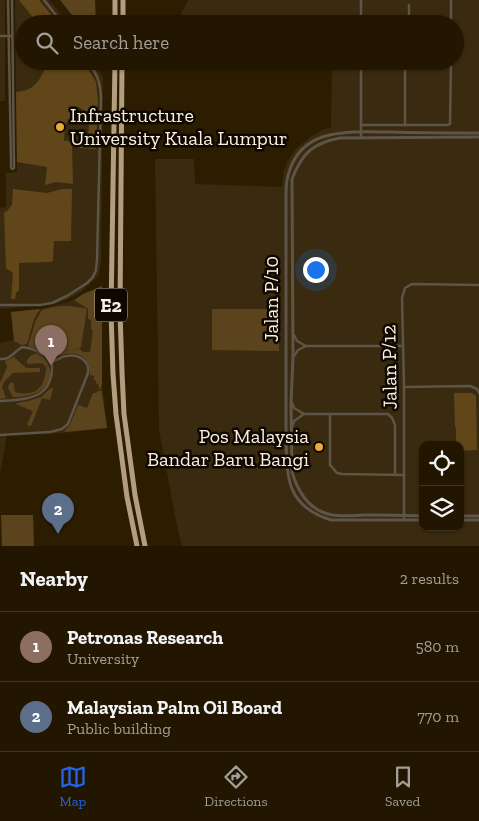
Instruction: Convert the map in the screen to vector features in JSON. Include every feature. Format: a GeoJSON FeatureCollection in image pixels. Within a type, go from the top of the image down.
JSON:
{"type":"FeatureCollection","features":[{"type":"Feature","properties":{"kind":"highway"},"geometry":{"type":"LineString","coordinates":[[115,0],[115,15]]}},
{"type":"Feature","properties":{"kind":"highway"},"geometry":{"type":"LineString","coordinates":[[123,0],[123,15]]}},
{"type":"Feature","properties":{"kind":"highway","name":"E2"},"geometry":{"type":"LineString","coordinates":[[115,70],[111,312],[113,374],[116,414],[128,497],[138,546]]}},
{"type":"Feature","properties":{"kind":"highway","name":"E2"},"geometry":{"type":"LineString","coordinates":[[122,70],[120,312],[124,414],[135,495],[145,546]]}},
{"type":"Feature","properties":{"kind":"street"},"geometry":{"type":"LineString","coordinates":[[8,0],[12,169],[14,168],[12,0]]}},
{"type":"Feature","properties":{"kind":"street"},"geometry":{"type":"LineString","coordinates":[[44,0],[56,15]]}},
{"type":"Feature","properties":{"kind":"street"},"geometry":{"type":"LineString","coordinates":[[361,0],[361,15]]}},
{"type":"Feature","properties":{"kind":"street"},"geometry":{"type":"LineString","coordinates":[[451,0],[451,15]]}},
{"type":"Feature","properties":{"kind":"street"},"geometry":{"type":"LineString","coordinates":[[409,5],[409,15]]}},
{"type":"Feature","properties":{"kind":"street"},"geometry":{"type":"LineString","coordinates":[[0,36],[12,36]]}},
{"type":"Feature","properties":{"kind":"street"},"geometry":{"type":"LineString","coordinates":[[0,305],[52,303],[87,283],[94,274],[97,258],[101,97],[100,82],[94,70]]}},
{"type":"Feature","properties":{"kind":"street"},"geometry":{"type":"LineString","coordinates":[[361,70],[361,137]]}},
{"type":"Feature","properties":{"kind":"street"},"geometry":{"type":"LineString","coordinates":[[405,70],[405,126]]}},
{"type":"Feature","properties":{"kind":"street"},"geometry":{"type":"LineString","coordinates":[[361,125],[450,124],[451,70]]}},
{"type":"Feature","properties":{"kind":"street","name":"Jalan P/10"},"geometry":{"type":"LineString","coordinates":[[419,520],[330,520],[311,512],[302,504],[290,486],[287,473],[286,438],[287,178],[297,154],[316,139],[335,133],[479,133]]}},
{"type":"Feature","properties":{"kind":"street","name":"Jalan P/10"},"geometry":{"type":"LineString","coordinates":[[419,516],[332,515],[314,508],[306,501],[299,492],[294,480],[292,472],[291,403],[293,357],[292,179],[304,155],[314,146],[325,140],[361,137],[479,137]]}},
{"type":"Feature","properties":{"kind":"street","name":"Jalan P/12"},"geometry":{"type":"LineString","coordinates":[[404,520],[402,298],[405,288],[412,284],[479,285]]}},
{"type":"Feature","properties":{"kind":"street"},"geometry":{"type":"LineString","coordinates":[[292,332],[297,341],[306,346]]}},
{"type":"Feature","properties":{"kind":"street"},"geometry":{"type":"LineString","coordinates":[[293,357],[298,350],[306,346],[403,346]]}},
{"type":"Feature","properties":{"kind":"street"},"geometry":{"type":"LineString","coordinates":[[0,359],[5,360],[9,358],[22,347],[42,354],[52,362]]}},
{"type":"Feature","properties":{"kind":"street"},"geometry":{"type":"LineString","coordinates":[[0,435],[50,432],[62,429],[68,424],[89,368],[84,360],[74,356],[63,356],[52,362]]}},
{"type":"Feature","properties":{"kind":"street"},"geometry":{"type":"LineString","coordinates":[[0,401],[28,398],[38,395],[45,390],[52,378],[52,362]]}},
{"type":"Feature","properties":{"kind":"street"},"geometry":{"type":"LineString","coordinates":[[404,387],[470,386],[477,389],[479,393]]}},
{"type":"Feature","properties":{"kind":"street"},"geometry":{"type":"LineString","coordinates":[[291,403],[294,408],[304,414],[388,414],[395,425],[395,475]]}},
{"type":"Feature","properties":{"kind":"street"},"geometry":{"type":"LineString","coordinates":[[292,427],[294,421],[304,414]]}},
{"type":"Feature","properties":{"kind":"street"},"geometry":{"type":"LineString","coordinates":[[330,414],[330,465],[337,473],[404,475]]}},
{"type":"Feature","properties":{"kind":"street"},"geometry":{"type":"LineString","coordinates":[[464,516],[479,516]]}},
{"type":"Feature","properties":{"kind":"street"},"geometry":{"type":"LineString","coordinates":[[464,520],[479,520]]}},
{"type":"Feature","properties":{"kind":"shaded area"},"geometry":{"type":"Polygon","coordinates":[[[0,0],[5,0],[5,101],[0,101],[0,0]]]}},
{"type":"Feature","properties":{"kind":"shaded area","name":"Infrastructure University Kuala Lumpur"},"geometry":{"type":"Polygon","coordinates":[[[15,0],[49,0],[62,15],[15,15],[15,0]]]}},
{"type":"Feature","properties":{"kind":"shaded area"},"geometry":{"type":"Polygon","coordinates":[[[19,0],[39,0],[52,15],[31,15],[19,0]]]}},
{"type":"Feature","properties":{"kind":"shaded area"},"geometry":{"type":"Polygon","coordinates":[[[60,0],[95,0],[96,15],[72,15],[60,0]]]}},
{"type":"Feature","properties":{"kind":"shaded area"},"geometry":{"type":"Polygon","coordinates":[[[188,0],[479,0],[479,546],[182,546],[159,430],[155,159],[194,159],[195,184],[282,187],[284,170],[296,149],[310,137],[331,128],[332,70],[464,70],[464,15],[180,15],[188,0]]]}},
{"type":"Feature","properties":{"kind":"shaded area","name":"Infrastructure University Kuala Lumpur"},"geometry":{"type":"Polygon","coordinates":[[[16,70],[98,70],[103,78],[101,261],[99,275],[81,292],[54,304],[0,309],[0,208],[6,207],[6,173],[17,172],[16,70]]]}},
{"type":"Feature","properties":{"kind":"shaded area"},"geometry":{"type":"Polygon","coordinates":[[[44,70],[89,70],[96,82],[98,100],[96,149],[78,148],[79,140],[88,140],[89,121],[86,113],[78,107],[65,125],[64,141],[72,141],[73,184],[56,182],[45,185],[47,167],[17,162],[16,92],[29,89],[40,78],[44,70]]]}},
{"type":"Feature","properties":{"kind":"shaded area"},"geometry":{"type":"Polygon","coordinates":[[[13,189],[47,193],[62,189],[72,189],[71,241],[54,241],[53,261],[19,263],[19,290],[16,293],[15,299],[11,299],[13,273],[6,268],[4,212],[12,205],[13,189]]]}},
{"type":"Feature","properties":{"kind":"shaded area"},"geometry":{"type":"Polygon","coordinates":[[[102,286],[102,384],[107,428],[62,433],[7,435],[0,474],[0,343],[15,340],[11,312],[40,309],[68,302],[102,286]]]}},
{"type":"Feature","properties":{"kind":"shaded area"},"geometry":{"type":"Polygon","coordinates":[[[102,286],[102,384],[100,390],[94,380],[94,376],[90,375],[90,369],[83,357],[69,354],[51,358],[41,351],[28,346],[36,320],[42,310],[69,306],[87,309],[81,347],[49,353],[80,349],[83,352],[90,352],[93,330],[91,329],[91,320],[88,319],[88,309],[74,300],[102,286]]]}},
{"type":"Feature","properties":{"kind":"shaded area"},"geometry":{"type":"Polygon","coordinates":[[[40,309],[34,319],[27,344],[22,345],[14,341],[11,312],[40,309]]]}},
{"type":"Feature","properties":{"kind":"shaded area"},"geometry":{"type":"Polygon","coordinates":[[[212,309],[279,309],[279,351],[212,350],[212,309]]]}},
{"type":"Feature","properties":{"kind":"shaded area"},"geometry":{"type":"Polygon","coordinates":[[[36,353],[44,358],[50,368],[50,377],[46,385],[37,393],[13,397],[8,388],[9,384],[13,382],[15,392],[20,393],[33,392],[42,385],[46,367],[42,363],[28,364],[26,362],[30,356],[36,353]]]}},
{"type":"Feature","properties":{"kind":"shaded area"},"geometry":{"type":"Polygon","coordinates":[[[14,357],[26,368],[40,368],[40,372],[13,373],[4,382],[2,387],[6,398],[0,399],[0,383],[7,367],[5,361],[14,357]]]}},
{"type":"Feature","properties":{"kind":"shaded area"},"geometry":{"type":"Polygon","coordinates":[[[53,388],[50,400],[42,398],[31,426],[27,425],[33,411],[16,404],[41,397],[53,388]]]}},
{"type":"Feature","properties":{"kind":"shaded area"},"geometry":{"type":"Polygon","coordinates":[[[101,391],[102,394],[107,428],[65,432],[78,405],[87,408],[93,393],[101,391]]]}},
{"type":"Feature","properties":{"kind":"shaded area"},"geometry":{"type":"Polygon","coordinates":[[[454,393],[472,393],[476,396],[477,450],[464,451],[464,441],[456,441],[454,393]]]}},
{"type":"Feature","properties":{"kind":"shaded area"},"geometry":{"type":"Polygon","coordinates":[[[1,515],[33,515],[34,546],[2,546],[1,515]]]}},
{"type":"Feature","properties":{"kind":"place","name":"Infrastructure University Kuala Lumpur"},"geometry":{"type":"Point","coordinates":[60,127]}},
{"type":"Feature","properties":{"kind":"place","name":"Petronas Research"},"geometry":{"type":"Point","coordinates":[51,366]}},
{"type":"Feature","properties":{"kind":"place","name":"Pos Malaysia Bandar Baru Bangi"},"geometry":{"type":"Point","coordinates":[319,447]}},
{"type":"Feature","properties":{"kind":"place","name":"Malaysian Palm Oil Board"},"geometry":{"type":"Point","coordinates":[58,534]}}]}
